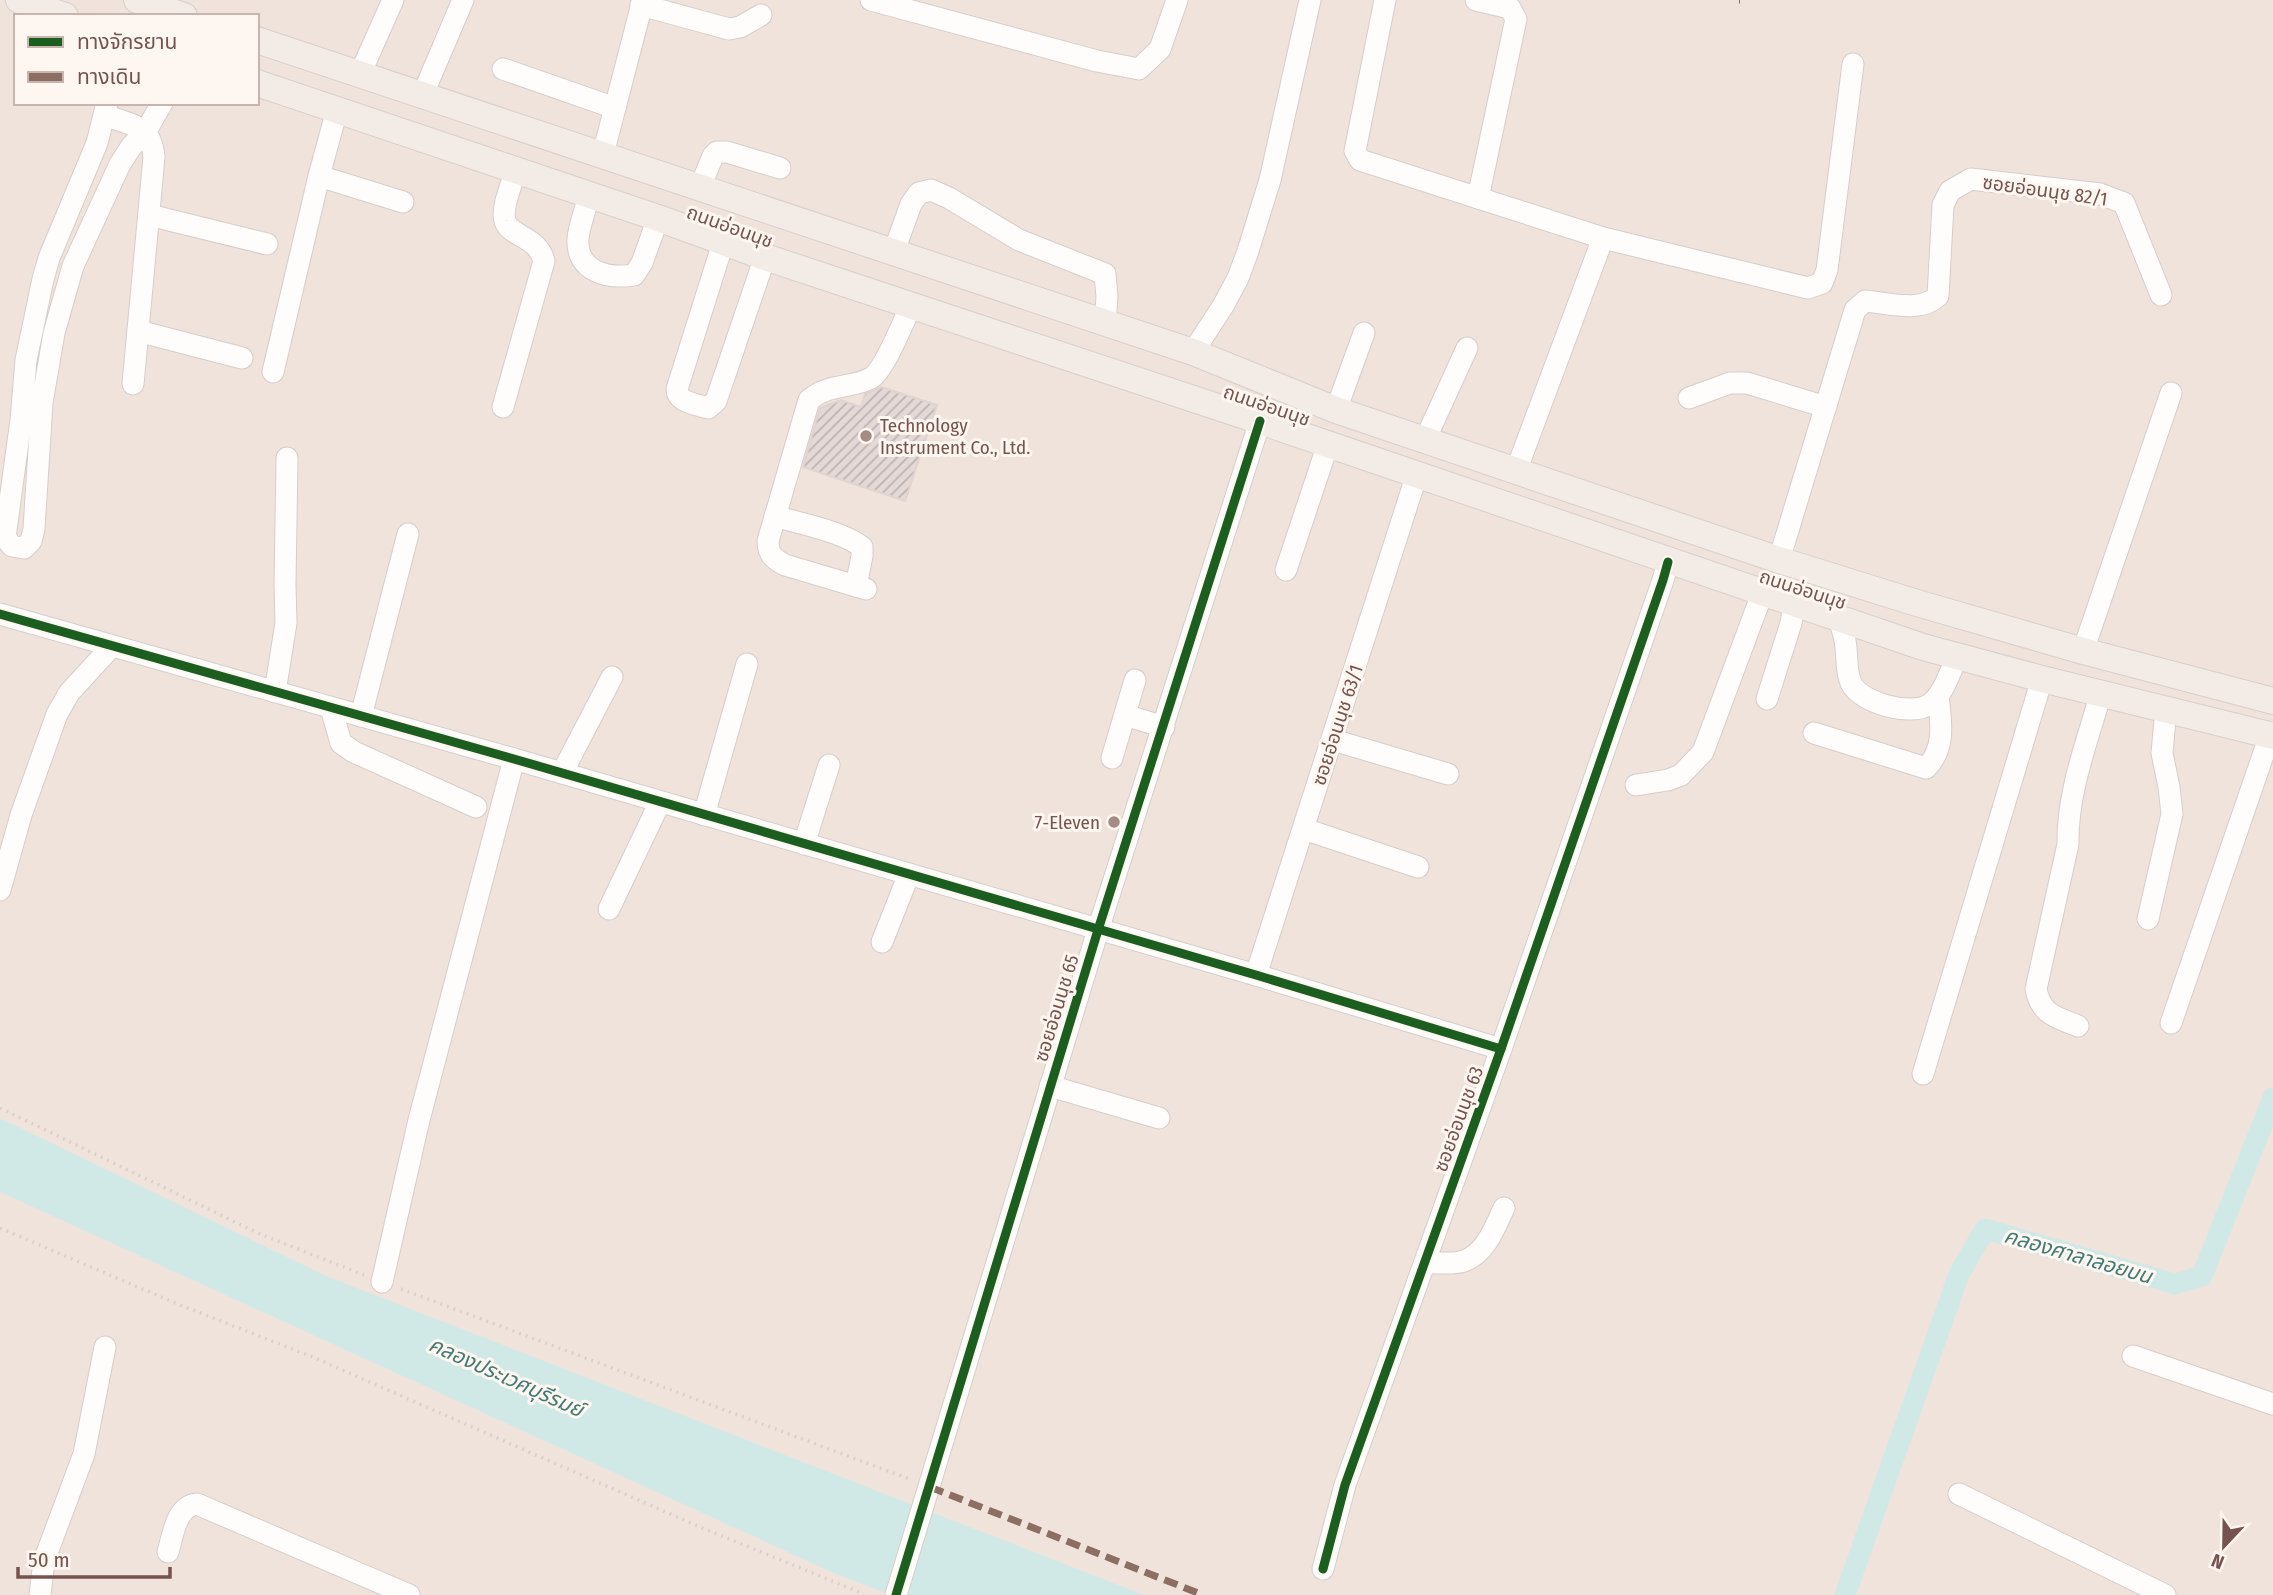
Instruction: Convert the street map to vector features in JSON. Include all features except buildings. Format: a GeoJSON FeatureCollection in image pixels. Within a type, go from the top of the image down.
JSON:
{"type":"FeatureCollection","features":[{"type":"Feature","properties":{"kind":"main road"},"geometry":{"type":"LineString","coordinates":[[19,0],[59,14]]}},
{"type":"Feature","properties":{"kind":"main road"},"geometry":{"type":"LineString","coordinates":[[137,0],[178,14]]}},
{"type":"Feature","properties":{"kind":"main road","name":"ถนนอ่อนนุช"},"geometry":{"type":"LineString","coordinates":[[259,41],[1193,352],[1336,410],[1779,560],[2083,651],[2273,701]]}},
{"type":"Feature","properties":{"kind":"main road","name":"ถนนอ่อนนุช"},"geometry":{"type":"LineString","coordinates":[[259,84],[658,218],[723,243],[1261,421],[1839,620],[1957,657],[2272,736]]}},
{"type":"Feature","properties":{"kind":"main road"},"geometry":{"type":"LineString","coordinates":[[823,276],[837,235]]}},
{"type":"Feature","properties":{"kind":"main road"},"geometry":{"type":"LineString","coordinates":[[1261,421],[1272,384]]}},
{"type":"Feature","properties":{"kind":"street"},"geometry":{"type":"LineString","coordinates":[[360,74],[393,0]]}},
{"type":"Feature","properties":{"kind":"street"},"geometry":{"type":"LineString","coordinates":[[423,94],[463,0]]}},
{"type":"Feature","properties":{"kind":"street"},"geometry":{"type":"LineString","coordinates":[[871,0],[1097,61],[1139,69],[1160,49],[1177,0]]}},
{"type":"Feature","properties":{"kind":"street"},"geometry":{"type":"LineString","coordinates":[[1193,352],[1223,306],[1248,251],[1270,180],[1310,0]]}},
{"type":"Feature","properties":{"kind":"street"},"geometry":{"type":"LineString","coordinates":[[1385,0],[1355,151],[1360,160],[1603,238],[1808,288],[1822,283],[1827,270],[1853,64]]}},
{"type":"Feature","properties":{"kind":"street"},"geometry":{"type":"LineString","coordinates":[[1476,0],[1510,8],[1516,19],[1478,198]]}},
{"type":"Feature","properties":{"kind":"street"},"geometry":{"type":"LineString","coordinates":[[603,154],[642,3],[729,29],[740,27],[761,15]]}},
{"type":"Feature","properties":{"kind":"street"},"geometry":{"type":"LineString","coordinates":[[503,69],[615,108]]}},
{"type":"Feature","properties":{"kind":"street"},"geometry":{"type":"LineString","coordinates":[[133,384],[154,157],[152,141],[146,131],[106,109],[97,143],[49,258],[26,360],[19,431],[37,471],[34,528],[31,541],[24,548],[12,546],[5,537],[7,465],[19,431],[48,365],[73,266],[120,164],[146,131],[161,105]]}},
{"type":"Feature","properties":{"kind":"street"},"geometry":{"type":"LineString","coordinates":[[272,372],[337,110]]}},
{"type":"Feature","properties":{"kind":"street"},"geometry":{"type":"LineString","coordinates":[[700,187],[713,156],[718,152],[727,152],[780,168]]}},
{"type":"Feature","properties":{"kind":"street"},"geometry":{"type":"LineString","coordinates":[[503,407],[544,261],[542,252],[533,242],[509,227],[505,220],[505,210],[516,170]]}},
{"type":"Feature","properties":{"kind":"street"},"geometry":{"type":"LineString","coordinates":[[319,176],[403,202]]}},
{"type":"Feature","properties":{"kind":"street","name":"ซอยอ่อนนุช 82/1"},"geometry":{"type":"LineString","coordinates":[[1779,560],[1854,310],[1866,301],[1918,306],[1930,303],[1938,296],[1943,205],[1950,191],[1971,179],[2101,194],[2124,203],[2161,295]]}},
{"type":"Feature","properties":{"kind":"street"},"geometry":{"type":"LineString","coordinates":[[893,254],[911,204],[919,193],[931,190],[1020,240],[1105,274],[1105,323]]}},
{"type":"Feature","properties":{"kind":"street"},"geometry":{"type":"LineString","coordinates":[[589,195],[578,239],[586,264],[602,275],[634,275],[642,263],[658,218]]}},
{"type":"Feature","properties":{"kind":"street"},"geometry":{"type":"LineString","coordinates":[[149,215],[267,244]]}},
{"type":"Feature","properties":{"kind":"street"},"geometry":{"type":"LineString","coordinates":[[1516,471],[1603,238]]}},
{"type":"Feature","properties":{"kind":"street"},"geometry":{"type":"LineString","coordinates":[[723,243],[677,389],[677,395],[681,399],[708,408],[716,401],[765,257]]}},
{"type":"Feature","properties":{"kind":"street"},"geometry":{"type":"LineString","coordinates":[[49,258],[73,266]]}},
{"type":"Feature","properties":{"kind":"street"},"geometry":{"type":"LineString","coordinates":[[775,516],[856,542],[862,547],[861,587],[785,565],[774,559],[768,550],[775,516],[809,400],[819,391],[872,377],[881,368],[911,306]]}},
{"type":"Feature","properties":{"kind":"street"},"geometry":{"type":"LineString","coordinates":[[138,331],[243,358]]}},
{"type":"Feature","properties":{"kind":"street"},"geometry":{"type":"LineString","coordinates":[[1336,410],[1364,332]]}},
{"type":"Feature","properties":{"kind":"street"},"geometry":{"type":"LineString","coordinates":[[1425,440],[1467,348]]}},
{"type":"Feature","properties":{"kind":"street"},"geometry":{"type":"LineString","coordinates":[[1689,398],[1730,383],[1747,383],[1826,407]]}},
{"type":"Feature","properties":{"kind":"street"},"geometry":{"type":"LineString","coordinates":[[2083,651],[2171,393]]}},
{"type":"Feature","properties":{"kind":"street","name":"ซอยอ่อนนุช 65"},"geometry":{"type":"LineString","coordinates":[[896,1595],[1098,930],[1261,421]]}},
{"type":"Feature","properties":{"kind":"street"},"geometry":{"type":"LineString","coordinates":[[1286,570],[1328,444]]}},
{"type":"Feature","properties":{"kind":"street"},"geometry":{"type":"LineString","coordinates":[[275,692],[286,623],[287,458]]}},
{"type":"Feature","properties":{"kind":"street"},"geometry":{"type":"LineString","coordinates":[[7,465],[37,471]]}},
{"type":"Feature","properties":{"kind":"street","name":"ซอยอ่อนนุช 63/1"},"geometry":{"type":"LineString","coordinates":[[1256,975],[1417,474]]}},
{"type":"Feature","properties":{"kind":"street"},"geometry":{"type":"LineString","coordinates":[[361,716],[408,534]]}},
{"type":"Feature","properties":{"kind":"street","name":"ซอยอ่อนนุช 63"},"geometry":{"type":"LineString","coordinates":[[1323,1569],[1345,1485],[1501,1049],[1668,562]]}},
{"type":"Feature","properties":{"kind":"street"},"geometry":{"type":"LineString","coordinates":[[1636,785],[1681,775],[1703,752],[1762,594]]}},
{"type":"Feature","properties":{"kind":"street"},"geometry":{"type":"LineString","coordinates":[[1767,699],[1794,605]]}},
{"type":"Feature","properties":{"kind":"street"},"geometry":{"type":"LineString","coordinates":[[0,614],[514,759],[1501,1049]]}},
{"type":"Feature","properties":{"kind":"street"},"geometry":{"type":"LineString","coordinates":[[1839,620],[1845,641],[1845,664],[1852,685],[1858,692],[1881,703],[1915,709],[1930,704],[1938,696],[1957,657]]}},
{"type":"Feature","properties":{"kind":"street"},"geometry":{"type":"LineString","coordinates":[[0,890],[20,815],[57,714],[69,693],[112,646]]}},
{"type":"Feature","properties":{"kind":"street"},"geometry":{"type":"LineString","coordinates":[[704,815],[747,664]]}},
{"type":"Feature","properties":{"kind":"street"},"geometry":{"type":"LineString","coordinates":[[562,773],[612,677]]}},
{"type":"Feature","properties":{"kind":"street"},"geometry":{"type":"LineString","coordinates":[[1923,1074],[2042,679]]}},
{"type":"Feature","properties":{"kind":"street"},"geometry":{"type":"LineString","coordinates":[[1112,758],[1135,680]]}},
{"type":"Feature","properties":{"kind":"street"},"geometry":{"type":"LineString","coordinates":[[2078,1026],[2047,1013],[2038,1003],[2036,989],[2068,844],[2067,823],[2071,799],[2101,693]]}},
{"type":"Feature","properties":{"kind":"street"},"geometry":{"type":"LineString","coordinates":[[1814,733],[1926,768],[1933,761],[1943,734],[1938,696]]}},
{"type":"Feature","properties":{"kind":"street"},"geometry":{"type":"LineString","coordinates":[[331,708],[341,743],[354,752],[476,807]]}},
{"type":"Feature","properties":{"kind":"street"},"geometry":{"type":"LineString","coordinates":[[2148,919],[2172,814],[2162,753],[2166,709]]}},
{"type":"Feature","properties":{"kind":"street"},"geometry":{"type":"LineString","coordinates":[[1125,715],[1164,727]]}},
{"type":"Feature","properties":{"kind":"street"},"geometry":{"type":"LineString","coordinates":[[2171,1023],[2272,736]]}},
{"type":"Feature","properties":{"kind":"street"},"geometry":{"type":"LineString","coordinates":[[1332,740],[1448,774]]}},
{"type":"Feature","properties":{"kind":"street"},"geometry":{"type":"LineString","coordinates":[[382,1282],[419,1120],[514,759]]}},
{"type":"Feature","properties":{"kind":"street"},"geometry":{"type":"LineString","coordinates":[[804,844],[828,765]]}},
{"type":"Feature","properties":{"kind":"street"},"geometry":{"type":"LineString","coordinates":[[609,909],[660,802]]}},
{"type":"Feature","properties":{"kind":"street"},"geometry":{"type":"LineString","coordinates":[[1304,829],[1418,867]]}},
{"type":"Feature","properties":{"kind":"street"},"geometry":{"type":"LineString","coordinates":[[882,942],[909,874]]}},
{"type":"Feature","properties":{"kind":"street"},"geometry":{"type":"LineString","coordinates":[[1050,1086],[1159,1118]]}},
{"type":"Feature","properties":{"kind":"street"},"geometry":{"type":"LineString","coordinates":[[1425,1263],[1463,1262],[1491,1237],[1504,1208]]}},
{"type":"Feature","properties":{"kind":"street"},"geometry":{"type":"LineString","coordinates":[[40,1595],[44,1561],[84,1454],[105,1347]]}},
{"type":"Feature","properties":{"kind":"street"},"geometry":{"type":"LineString","coordinates":[[2133,1356],[2273,1404]]}},
{"type":"Feature","properties":{"kind":"street"},"geometry":{"type":"LineString","coordinates":[[1959,1494],[2137,1588],[2165,1595]]}},
{"type":"Feature","properties":{"kind":"street"},"geometry":{"type":"LineString","coordinates":[[168,1552],[178,1518],[183,1510],[197,1504],[409,1595]]}},
{"type":"Feature","properties":{"kind":"path"},"geometry":{"type":"LineString","coordinates":[[0,1108],[260,1234],[930,1487]]}},
{"type":"Feature","properties":{"kind":"path"},"geometry":{"type":"LineString","coordinates":[[0,1228],[175,1303],[315,1358],[700,1527],[864,1594]]}},
{"type":"Feature","properties":{"kind":"shaded area"},"geometry":{"type":"Polygon","coordinates":[[[0,0],[2273,0],[2273,1595],[0,1595],[0,0]]]}},
{"type":"Feature","properties":{"kind":"water","name":"คลองประเวศบุรีรมย์"},"geometry":{"type":"Polygon","coordinates":[[[0,1118],[326,1276],[1144,1595],[891,1595],[836,1574],[0,1192],[0,1118]]]}},
{"type":"Feature","properties":{"kind":"waterway","name":"คลองศาลาลอยบน"},"geometry":{"type":"LineString","coordinates":[[1845,1595],[1959,1274],[1985,1229],[2175,1284],[2202,1276],[2273,1098]]}},
{"type":"Feature","properties":{"kind":"marked path"},"geometry":{"type":"LineString","coordinates":[[930,1487],[1203,1595]]}},
{"type":"Feature","properties":{"kind":"cycle path"},"geometry":{"type":"LineString","coordinates":[[896,1595],[1098,930],[1260,421]]}},
{"type":"Feature","properties":{"kind":"cycle path"},"geometry":{"type":"LineString","coordinates":[[1323,1569],[1345,1485],[1501,1049],[1668,562]]}},
{"type":"Feature","properties":{"kind":"cycle path"},"geometry":{"type":"LineString","coordinates":[[0,614],[514,759],[1501,1049]]}},
{"type":"Feature","properties":{"kind":"place","name":"Technology Instrument Co., Ltd."},"geometry":{"type":"Point","coordinates":[866,436]}},
{"type":"Feature","properties":{"kind":"place","name":"7-Eleven"},"geometry":{"type":"Point","coordinates":[1114,822]}}]}
